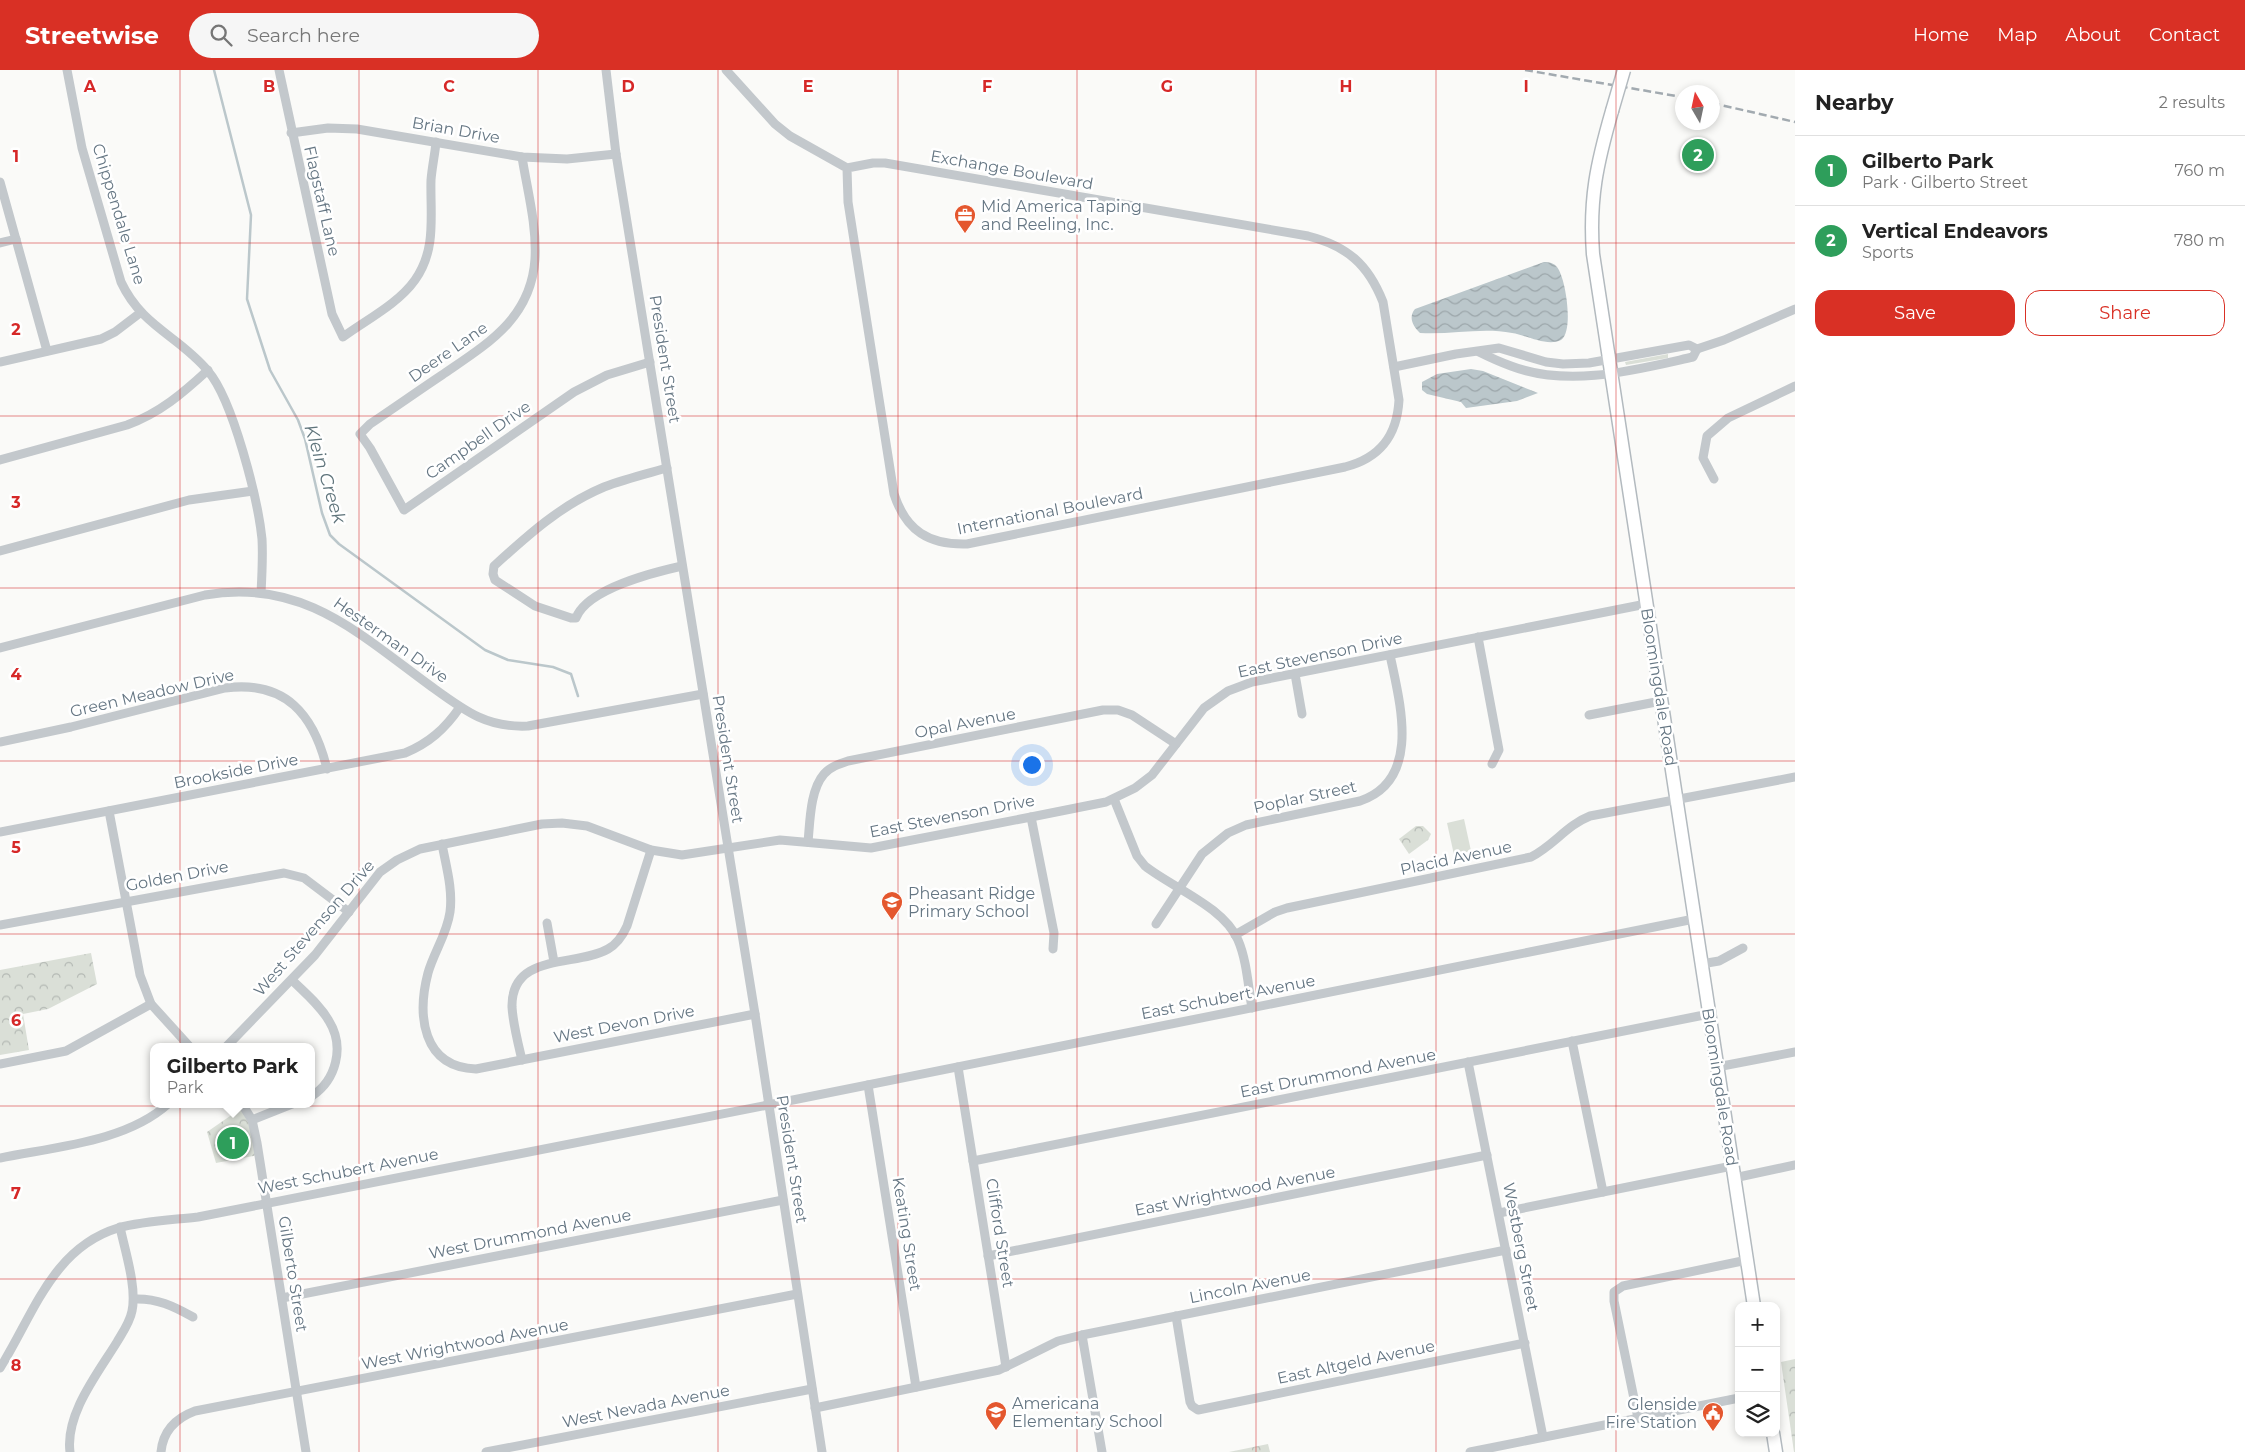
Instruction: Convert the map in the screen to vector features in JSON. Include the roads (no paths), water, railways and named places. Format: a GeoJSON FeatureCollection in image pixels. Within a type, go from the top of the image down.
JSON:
{"type":"FeatureCollection","features":[{"type":"Feature","properties":{"kind":"main road","name":"Bloomingdale Road"},"geometry":{"type":"LineString","coordinates":[[1624,70],[1598,159],[1591,214],[1593,254],[1753,1302]]}},
{"type":"Feature","properties":{"kind":"main road"},"geometry":{"type":"LineString","coordinates":[[1774,1437],[1776,1452]]}},
{"type":"Feature","properties":{"kind":"street","name":"Chippendale Lane"},"geometry":{"type":"LineString","coordinates":[[67,70],[82,148],[121,282],[140,313],[208,370],[226,400],[253,491],[262,541],[261,593]]}},
{"type":"Feature","properties":{"kind":"street","name":"Flagstaff Lane"},"geometry":{"type":"LineString","coordinates":[[279,70],[291,133],[332,314],[343,337],[401,294],[415,280],[426,258],[432,230],[431,179],[436,142]]}},
{"type":"Feature","properties":{"kind":"street","name":"President Street"},"geometry":{"type":"LineString","coordinates":[[606,70],[616,154],[755,1014],[822,1452]]}},
{"type":"Feature","properties":{"kind":"street"},"geometry":{"type":"LineString","coordinates":[[726,70],[775,124],[790,136],[847,168]]}},
{"type":"Feature","properties":{"kind":"street","name":"Brian Drive"},"geometry":{"type":"LineString","coordinates":[[291,133],[328,128],[357,128],[522,157],[567,159],[616,154]]}},
{"type":"Feature","properties":{"kind":"street","name":"Deere Lane"},"geometry":{"type":"LineString","coordinates":[[360,434],[370,424],[495,338],[513,319],[524,301],[531,281],[535,258],[534,234],[522,157]]}},
{"type":"Feature","properties":{"kind":"street","name":"Exchange Boulevard"},"geometry":{"type":"LineString","coordinates":[[847,168],[873,163],[885,163],[1298,235],[1327,242],[1350,254],[1368,272],[1377,287],[1383,302],[1394,367]]}},
{"type":"Feature","properties":{"kind":"street","name":"International Boulevard"},"geometry":{"type":"LineString","coordinates":[[847,168],[848,202],[894,494],[903,517],[915,531],[934,541],[949,545],[967,544],[1356,464],[1376,452],[1384,444],[1394,427],[1398,400],[1394,367]]}},
{"type":"Feature","properties":{"kind":"street"},"geometry":{"type":"LineString","coordinates":[[0,182],[47,351]]}},
{"type":"Feature","properties":{"kind":"street"},"geometry":{"type":"LineString","coordinates":[[0,243],[16,239]]}},
{"type":"Feature","properties":{"kind":"street"},"geometry":{"type":"LineString","coordinates":[[1479,352],[1511,366],[1543,374],[1580,377],[1610,373],[1693,358],[1698,349],[1724,340],[1795,309]]}},
{"type":"Feature","properties":{"kind":"street"},"geometry":{"type":"LineString","coordinates":[[0,362],[101,339],[122,328],[140,313]]}},
{"type":"Feature","properties":{"kind":"street"},"geometry":{"type":"LineString","coordinates":[[1394,367],[1456,354],[1499,348],[1546,362],[1563,364],[1608,360],[1689,345],[1698,349]]}},
{"type":"Feature","properties":{"kind":"street"},"geometry":{"type":"LineString","coordinates":[[1673,348],[1675,361]]}},
{"type":"Feature","properties":{"kind":"street","name":"Campbell Drive"},"geometry":{"type":"LineString","coordinates":[[360,434],[370,448],[404,510],[574,392],[607,375],[650,362]]}},
{"type":"Feature","properties":{"kind":"street"},"geometry":{"type":"LineString","coordinates":[[0,460],[128,425],[145,418],[175,400],[208,370]]}},
{"type":"Feature","properties":{"kind":"street"},"geometry":{"type":"LineString","coordinates":[[1714,479],[1703,458],[1707,436],[1728,418],[1795,386]]}},
{"type":"Feature","properties":{"kind":"street"},"geometry":{"type":"LineString","coordinates":[[667,468],[603,488],[561,510],[529,534],[494,566],[493,574],[495,580],[535,606],[576,618],[583,606],[622,584],[646,575],[682,566]]}},
{"type":"Feature","properties":{"kind":"street"},"geometry":{"type":"LineString","coordinates":[[0,551],[189,500],[253,491]]}},
{"type":"Feature","properties":{"kind":"street","name":"Hesterman Drive"},"geometry":{"type":"LineString","coordinates":[[0,648],[205,595],[230,592],[261,593],[307,604],[336,618],[460,708],[492,723],[507,726],[528,726],[703,694]]}},
{"type":"Feature","properties":{"kind":"street","name":"East Stevenson Drive"},"geometry":{"type":"LineString","coordinates":[[728,848],[780,840],[871,848],[1114,799],[1135,788],[1152,774],[1204,708],[1228,691],[1252,682],[1646,604]]}},
{"type":"Feature","properties":{"kind":"street"},"geometry":{"type":"LineString","coordinates":[[1478,637],[1500,750],[1492,764]]}},
{"type":"Feature","properties":{"kind":"street","name":"Poplar Street"},"geometry":{"type":"LineString","coordinates":[[1156,924],[1202,854],[1228,833],[1246,825],[1360,801],[1374,795],[1387,784],[1396,763],[1403,731],[1402,712],[1390,655]]}},
{"type":"Feature","properties":{"kind":"street"},"geometry":{"type":"LineString","coordinates":[[1295,674],[1302,714]]}},
{"type":"Feature","properties":{"kind":"street","name":"Green Meadow Drive"},"geometry":{"type":"LineString","coordinates":[[0,742],[71,727],[226,688],[252,687],[278,695],[303,714],[318,738],[327,769]]}},
{"type":"Feature","properties":{"kind":"street"},"geometry":{"type":"LineString","coordinates":[[1588,716],[1661,702]]}},
{"type":"Feature","properties":{"kind":"street","name":"Brookside Drive"},"geometry":{"type":"LineString","coordinates":[[0,832],[399,755],[416,748],[438,734],[460,708]]}},
{"type":"Feature","properties":{"kind":"street","name":"Opal Avenue"},"geometry":{"type":"LineString","coordinates":[[808,842],[818,786],[824,774],[835,765],[848,761],[1103,710],[1118,710],[1132,715],[1176,744]]}},
{"type":"Feature","properties":{"kind":"street","name":"Placid Avenue"},"geometry":{"type":"LineString","coordinates":[[1235,934],[1275,912],[1287,908],[1531,856],[1553,844],[1580,820],[1590,816],[1795,778]]}},
{"type":"Feature","properties":{"kind":"street"},"geometry":{"type":"LineString","coordinates":[[1114,799],[1138,856],[1145,866],[1215,912],[1235,934],[1242,951],[1252,1008]]}},
{"type":"Feature","properties":{"kind":"street"},"geometry":{"type":"LineString","coordinates":[[109,811],[140,975],[150,1004],[186,1043]]}},
{"type":"Feature","properties":{"kind":"street"},"geometry":{"type":"LineString","coordinates":[[1030,817],[1054,934],[1053,949]]}},
{"type":"Feature","properties":{"kind":"street","name":"West Stevenson Drive"},"geometry":{"type":"LineString","coordinates":[[230,1043],[292,980],[380,872],[409,853],[442,844],[542,824],[562,823],[587,826],[651,850],[682,855],[728,848]]}},
{"type":"Feature","properties":{"kind":"street","name":"West Devon Drive"},"geometry":{"type":"LineString","coordinates":[[442,844],[450,886],[450,911],[448,922],[427,980],[424,1008],[426,1034],[435,1052],[454,1066],[476,1069],[755,1014]]}},
{"type":"Feature","properties":{"kind":"street"},"geometry":{"type":"LineString","coordinates":[[522,1060],[513,1015],[513,997],[520,982],[530,972],[554,962],[601,953],[618,941],[627,926],[651,850]]}},
{"type":"Feature","properties":{"kind":"street","name":"Golden Drive"},"geometry":{"type":"LineString","coordinates":[[0,925],[284,872],[304,878],[348,912]]}},
{"type":"Feature","properties":{"kind":"street","name":"East Schubert Avenue"},"geometry":{"type":"LineString","coordinates":[[768,1105],[1694,919]]}},
{"type":"Feature","properties":{"kind":"street"},"geometry":{"type":"LineString","coordinates":[[547,923],[554,962]]}},
{"type":"Feature","properties":{"kind":"street"},"geometry":{"type":"LineString","coordinates":[[1701,964],[1719,962],[1743,948]]}},
{"type":"Feature","properties":{"kind":"street"},"geometry":{"type":"LineString","coordinates":[[292,980],[329,1020],[337,1043],[336,1062],[333,1071],[323,1089],[315,1094]]}},
{"type":"Feature","properties":{"kind":"street"},"geometry":{"type":"LineString","coordinates":[[0,1064],[66,1051],[150,1004]]}},
{"type":"Feature","properties":{"kind":"street","name":"East Drummond Avenue"},"geometry":{"type":"LineString","coordinates":[[973,1161],[1709,1014]]}},
{"type":"Feature","properties":{"kind":"street"},"geometry":{"type":"LineString","coordinates":[[1572,1041],[1603,1192]]}},
{"type":"Feature","properties":{"kind":"street"},"geometry":{"type":"LineString","coordinates":[[1717,1067],[1795,1052]]}},
{"type":"Feature","properties":{"kind":"street","name":"Westberg Street"},"geometry":{"type":"LineString","coordinates":[[1468,1062],[1544,1437]]}},
{"type":"Feature","properties":{"kind":"street","name":"Clifford Street"},"geometry":{"type":"LineString","coordinates":[[958,1067],[1006,1367]]}},
{"type":"Feature","properties":{"kind":"street","name":"Keating Street"},"geometry":{"type":"LineString","coordinates":[[868,1085],[916,1387]]}},
{"type":"Feature","properties":{"kind":"street","name":"West Schubert Avenue"},"geometry":{"type":"LineString","coordinates":[[1,1366],[49,1280],[60,1266],[82,1246],[101,1234],[120,1227],[198,1216],[768,1105]]}},
{"type":"Feature","properties":{"kind":"street"},"geometry":{"type":"LineString","coordinates":[[0,1158],[117,1134],[139,1124],[162,1108]]}},
{"type":"Feature","properties":{"kind":"street","name":"Gilberto Street"},"geometry":{"type":"LineString","coordinates":[[244,1108],[252,1120],[267,1202],[306,1452]]}},
{"type":"Feature","properties":{"kind":"street"},"geometry":{"type":"LineString","coordinates":[[252,1120],[282,1108]]}},
{"type":"Feature","properties":{"kind":"street","name":"East Wrightwood Avenue"},"geometry":{"type":"LineString","coordinates":[[988,1256],[1487,1156]]}},
{"type":"Feature","properties":{"kind":"street"},"geometry":{"type":"LineString","coordinates":[[1499,1213],[1603,1192],[1733,1172],[1795,1165]]}},
{"type":"Feature","properties":{"kind":"street","name":"West Drummond Avenue"},"geometry":{"type":"LineString","coordinates":[[282,1298],[783,1200]]}},
{"type":"Feature","properties":{"kind":"street"},"geometry":{"type":"LineString","coordinates":[[70,1452],[69,1432],[71,1423],[130,1318],[134,1299],[120,1227]]}},
{"type":"Feature","properties":{"kind":"street","name":"Lincoln Avenue"},"geometry":{"type":"LineString","coordinates":[[1006,1367],[1058,1340],[1506,1250]]}},
{"type":"Feature","properties":{"kind":"street"},"geometry":{"type":"LineString","coordinates":[[1638,1418],[1614,1292],[1623,1286],[1747,1260]]}},
{"type":"Feature","properties":{"kind":"street","name":"West Wrightwood Avenue"},"geometry":{"type":"LineString","coordinates":[[161,1452],[164,1438],[171,1426],[188,1414],[797,1294]]}},
{"type":"Feature","properties":{"kind":"street"},"geometry":{"type":"LineString","coordinates":[[134,1299],[159,1301],[193,1317]]}},
{"type":"Feature","properties":{"kind":"street","name":"East Altgeld Avenue"},"geometry":{"type":"LineString","coordinates":[[1176,1316],[1190,1402],[1194,1408],[1201,1409],[1525,1343]]}},
{"type":"Feature","properties":{"kind":"street"},"geometry":{"type":"LineString","coordinates":[[1082,1335],[1102,1452]]}},
{"type":"Feature","properties":{"kind":"street"},"geometry":{"type":"LineString","coordinates":[[816,1408],[1006,1367]]}},
{"type":"Feature","properties":{"kind":"street","name":"West Nevada Avenue"},"geometry":{"type":"LineString","coordinates":[[486,1452],[812,1388]]}},
{"type":"Feature","properties":{"kind":"street"},"geometry":{"type":"LineString","coordinates":[[1470,1452],[1735,1399]]}},
{"type":"Feature","properties":{"kind":"water"},"geometry":{"type":"Polygon","coordinates":[[[1544,262],[1551,263],[1557,267],[1566,293],[1567,327],[1565,335],[1561,340],[1549,342],[1501,331],[1420,333],[1413,325],[1412,315],[1415,309],[1544,262]]]}},
{"type":"Feature","properties":{"kind":"water"},"geometry":{"type":"Polygon","coordinates":[[[1471,369],[1483,371],[1538,393],[1517,401],[1466,408],[1461,402],[1427,394],[1422,390],[1422,382],[1437,374],[1471,369]]]}},
{"type":"Feature","properties":{"kind":"waterway","name":"Klein Creek"},"geometry":{"type":"LineString","coordinates":[[214,70],[251,215],[247,299],[270,370],[298,420],[305,439],[322,513],[330,535],[339,544],[485,650],[508,660],[553,667],[571,674],[578,696]]}},
{"type":"Feature","properties":{"kind":"railway"},"geometry":{"type":"LineString","coordinates":[[1525,70],[1675,96]]}},
{"type":"Feature","properties":{"kind":"railway"},"geometry":{"type":"LineString","coordinates":[[1720,105],[1795,122]]}},
{"type":"Feature","properties":{"kind":"place","name":"Vertical Endeavors"},"geometry":{"type":"Point","coordinates":[1698,155]}},
{"type":"Feature","properties":{"kind":"place","name":"Mid America Taping and Reeling, Inc."},"geometry":{"type":"Point","coordinates":[965,234]}},
{"type":"Feature","properties":{"kind":"place","name":"Pheasant Ridge Primary School"},"geometry":{"type":"Point","coordinates":[892,921]}},
{"type":"Feature","properties":{"kind":"place","name":"Gilberto Park"},"geometry":{"type":"Point","coordinates":[233,1143]}},
{"type":"Feature","properties":{"kind":"place","name":"Americana Elementary School"},"geometry":{"type":"Point","coordinates":[996,1431]}},
{"type":"Feature","properties":{"kind":"place","name":"Glenside Fire Station"},"geometry":{"type":"Point","coordinates":[1713,1432]}}]}
